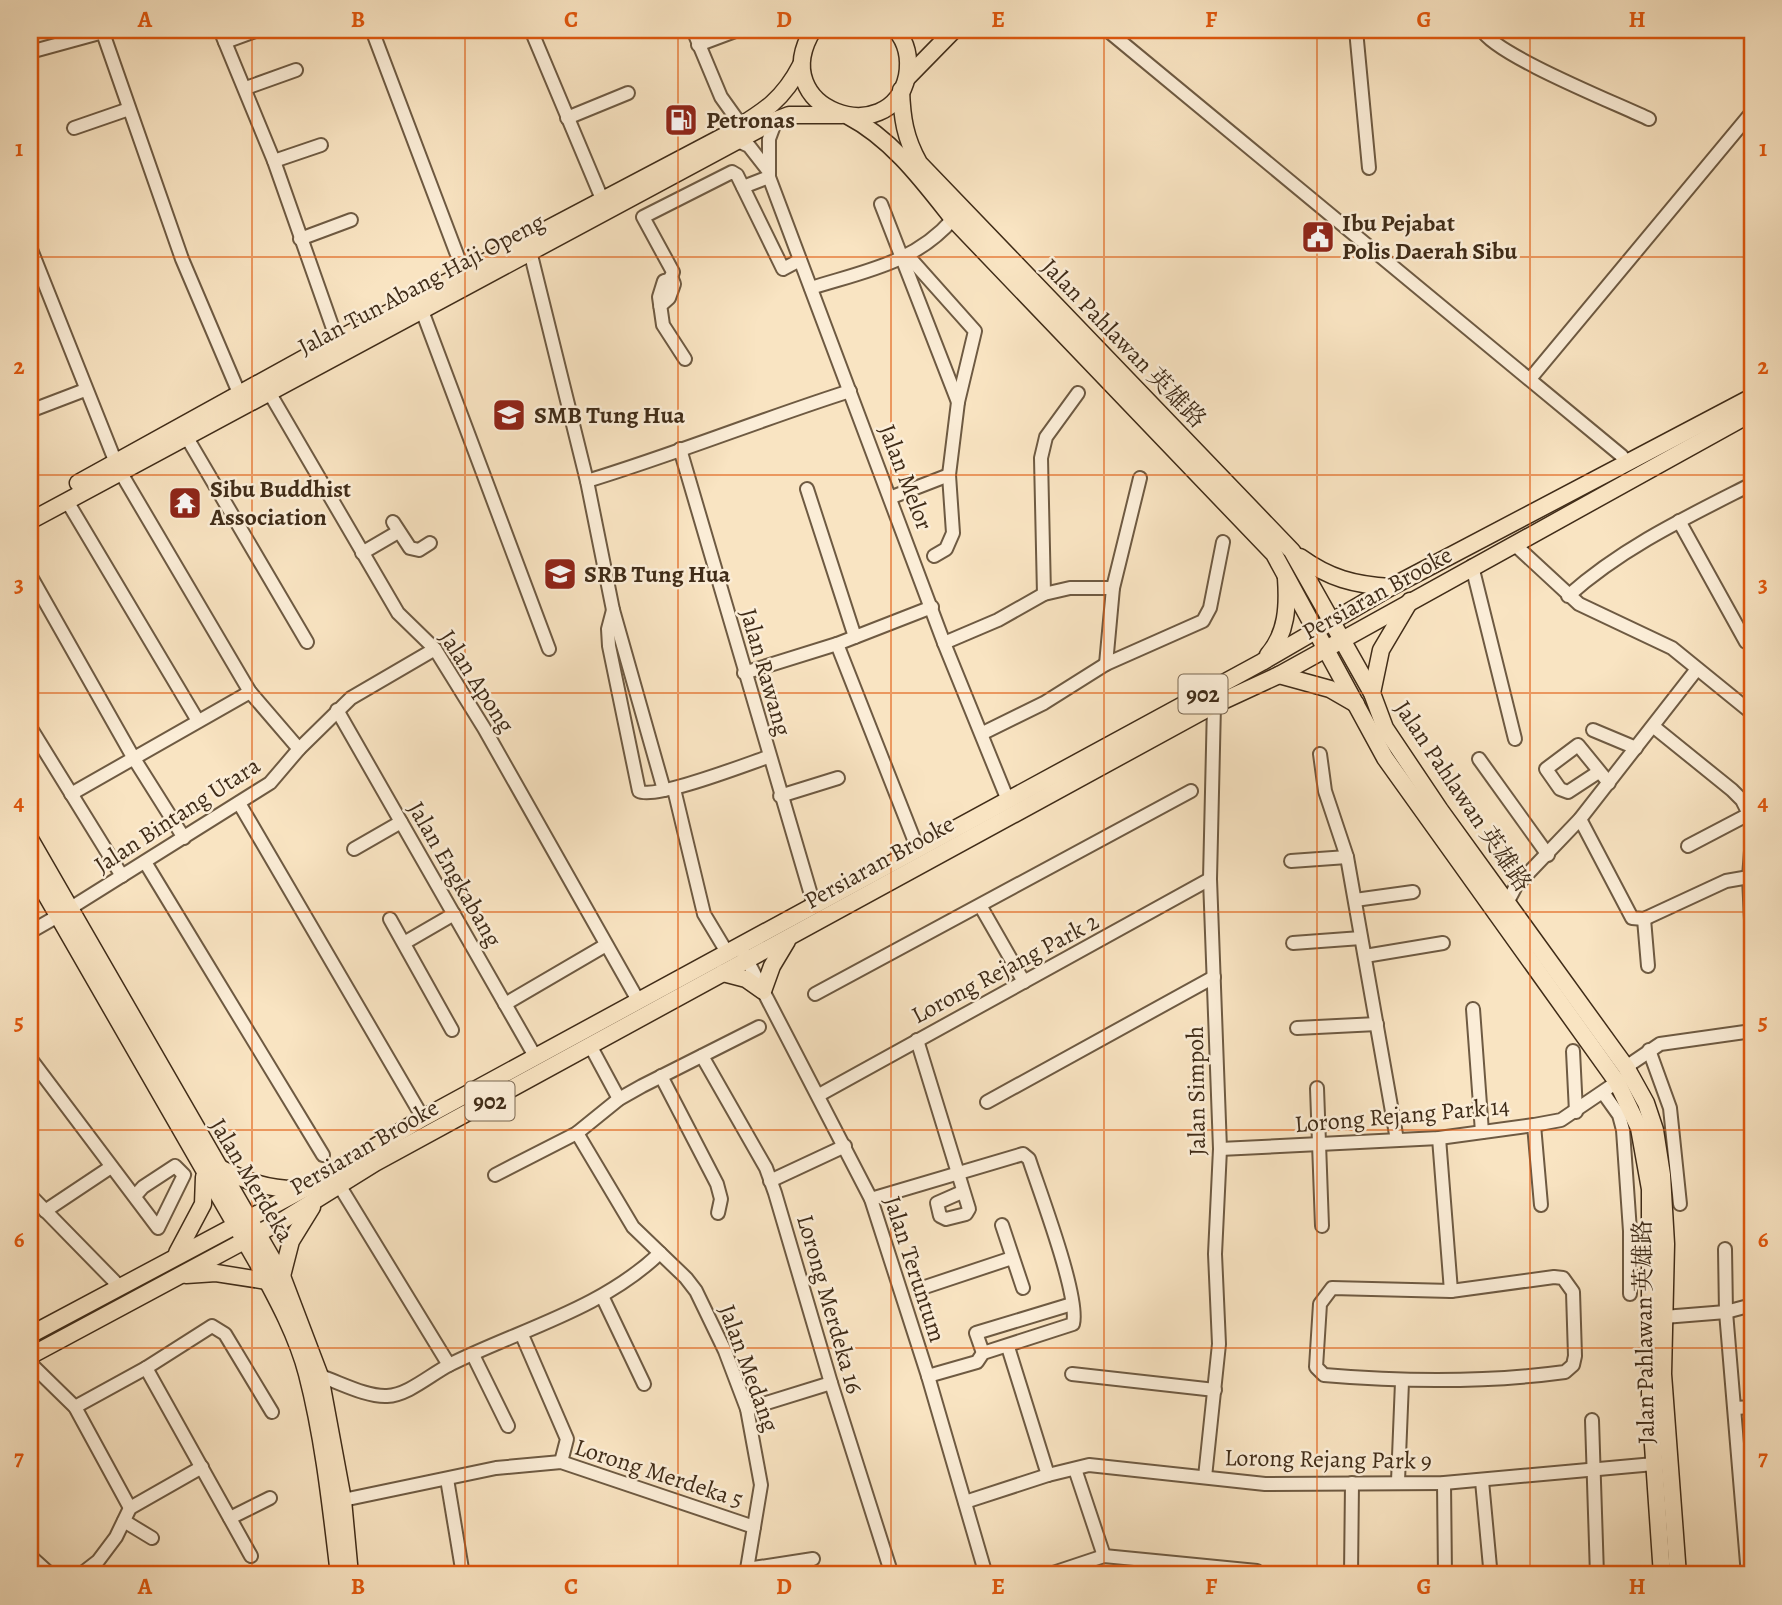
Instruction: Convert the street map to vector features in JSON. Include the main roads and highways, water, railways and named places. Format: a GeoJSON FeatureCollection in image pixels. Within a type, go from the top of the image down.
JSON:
{"type":"FeatureCollection","features":[{"type":"Feature","properties":{"kind":"main road","name":"Jalan Pahlawan 英雄路"},"geometry":{"type":"LineString","coordinates":[[896,30],[907,50],[902,121],[907,142],[919,163],[1292,551],[1372,692],[1385,728],[1626,1067],[1646,1103],[1655,1129],[1665,1206],[1663,1374],[1678,1575]]}},
{"type":"Feature","properties":{"kind":"main road"},"geometry":{"type":"LineString","coordinates":[[904,85],[954,30]]}},
{"type":"Feature","properties":{"kind":"main road"},"geometry":{"type":"LineString","coordinates":[[801,65],[807,34]]}},
{"type":"Feature","properties":{"kind":"main road","name":"Jalan Pahlawan 英雄路"},"geometry":{"type":"LineString","coordinates":[[801,65],[805,82],[813,97],[826,108],[866,125],[886,143],[953,219],[1253,529],[1286,575],[1318,630],[1385,758],[1617,1082],[1639,1128],[1650,1189],[1650,1389],[1662,1575]]}},
{"type":"Feature","properties":{"kind":"main road","name":"Jalan Tun Abang Haji Openg"},"geometry":{"type":"LineString","coordinates":[[30,509],[186,436],[269,392],[530,251],[739,133],[770,109],[792,82],[801,65]]}},
{"type":"Feature","properties":{"kind":"main road","name":"Jalan Tun Abang Haji Openg"},"geometry":{"type":"LineString","coordinates":[[30,521],[67,501],[239,393],[602,199],[739,133],[776,120],[789,116],[845,116],[879,111],[892,102],[904,85]]}},
{"type":"Feature","properties":{"kind":"main road","name":"Persiaran Brooke"},"geometry":{"type":"LineString","coordinates":[[30,1335],[249,1218],[339,1185],[723,973],[739,954],[791,937],[1214,705],[1279,675],[1514,544],[1690,439],[1752,397]]}},
{"type":"Feature","properties":{"kind":"main road","name":"Persiaran Brooke"},"geometry":{"type":"LineString","coordinates":[[1690,439],[1752,413]]}},
{"type":"Feature","properties":{"kind":"main road","name":"Persiaran Brooke"},"geometry":{"type":"LineString","coordinates":[[30,1356],[258,1232],[423,1118],[639,1002],[739,954],[814,905],[917,847],[1262,662],[1391,587],[1672,449]]}},
{"type":"Feature","properties":{"kind":"main road"},"geometry":{"type":"LineString","coordinates":[[1292,551],[1333,578],[1355,584],[1391,587]]}},
{"type":"Feature","properties":{"kind":"main road"},"geometry":{"type":"LineString","coordinates":[[1262,662],[1278,644],[1282,633],[1288,600],[1286,575]]}},
{"type":"Feature","properties":{"kind":"main road"},"geometry":{"type":"LineString","coordinates":[[1372,692],[1381,650],[1412,599]]}},
{"type":"Feature","properties":{"kind":"main road"},"geometry":{"type":"LineString","coordinates":[[1279,675],[1330,690],[1356,704]]}},
{"type":"Feature","properties":{"kind":"main road","name":"Jalan Merdeka"},"geometry":{"type":"LineString","coordinates":[[30,839],[64,913],[209,1169],[234,1226],[274,1278],[320,1376],[343,1500],[350,1575]]}},
{"type":"Feature","properties":{"kind":"main road","name":"Jalan Merdeka"},"geometry":{"type":"LineString","coordinates":[[30,867],[64,913]]}},
{"type":"Feature","properties":{"kind":"main road"},"geometry":{"type":"LineString","coordinates":[[723,973],[747,979],[763,991],[781,948],[791,937]]}},
{"type":"Feature","properties":{"kind":"main road"},"geometry":{"type":"LineString","coordinates":[[176,1255],[187,1240],[203,1204],[209,1169],[273,1189],[312,1194],[274,1278],[216,1273],[176,1276]]}},
{"type":"Feature","properties":{"kind":"main road","name":"Jalan Merdeka"},"geometry":{"type":"LineString","coordinates":[[209,1169],[258,1232],[307,1374],[332,1511],[339,1575]]}},
{"type":"Feature","properties":{"kind":"place","name":"Petronas"},"geometry":{"type":"Point","coordinates":[681,120]}},
{"type":"Feature","properties":{"kind":"place","name":"Ibu Pejabat Polis Daerah Sibu"},"geometry":{"type":"Point","coordinates":[1318,237]}},
{"type":"Feature","properties":{"kind":"place","name":"SMB Tung Hua"},"geometry":{"type":"Point","coordinates":[509,415]}},
{"type":"Feature","properties":{"kind":"place","name":"Sibu Buddhist Association"},"geometry":{"type":"Point","coordinates":[185,503]}},
{"type":"Feature","properties":{"kind":"place","name":"SRB Tung Hua"},"geometry":{"type":"Point","coordinates":[560,574]}}]}
